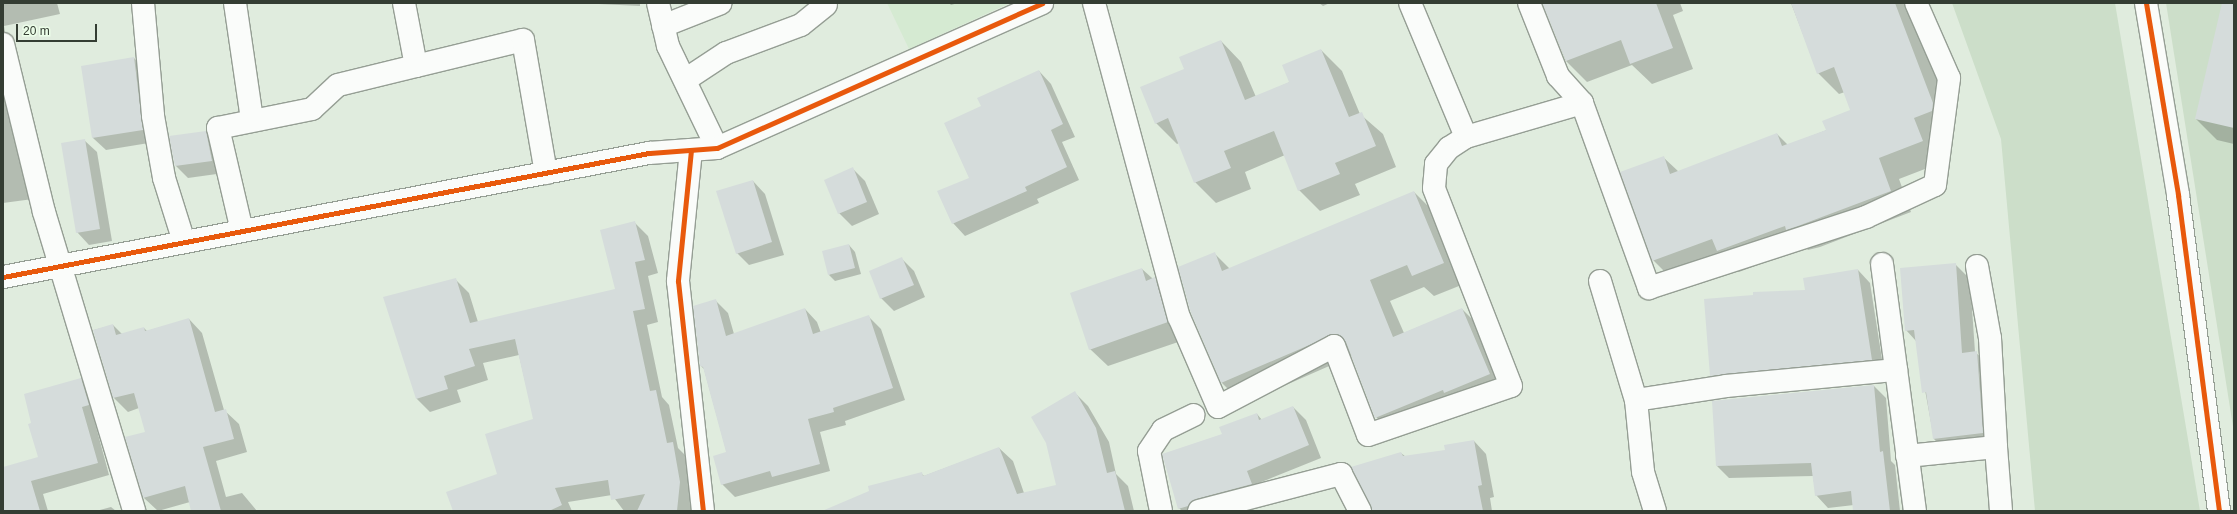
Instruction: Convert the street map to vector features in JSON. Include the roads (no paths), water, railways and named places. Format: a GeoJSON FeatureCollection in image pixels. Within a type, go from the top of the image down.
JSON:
{"type":"FeatureCollection","features":[{"type":"Feature","properties":{"kind":"street"},"geometry":{"type":"LineString","coordinates":[[142,3],[153,116],[164,178],[184,242]]}},
{"type":"Feature","properties":{"kind":"street"},"geometry":{"type":"LineString","coordinates":[[235,3],[252,120]]}},
{"type":"Feature","properties":{"kind":"street"},"geometry":{"type":"LineString","coordinates":[[404,3],[416,66]]}},
{"type":"Feature","properties":{"kind":"street"},"geometry":{"type":"LineString","coordinates":[[658,3],[668,46],[717,148]]}},
{"type":"Feature","properties":{"kind":"street"},"geometry":{"type":"LineString","coordinates":[[663,26],[721,3]]}},
{"type":"Feature","properties":{"kind":"street"},"geometry":{"type":"LineString","coordinates":[[3,277],[649,154],[717,148],[1042,3]]}},
{"type":"Feature","properties":{"kind":"street"},"geometry":{"type":"LineString","coordinates":[[1094,3],[1179,317],[1218,407],[1334,346],[1368,435],[1511,386],[1434,188],[1436,164],[1449,148],[1466,137],[1582,103]]}},
{"type":"Feature","properties":{"kind":"street"},"geometry":{"type":"LineString","coordinates":[[1410,3],[1466,137]]}},
{"type":"Feature","properties":{"kind":"street"},"geometry":{"type":"LineString","coordinates":[[1529,3],[1558,76],[1582,103],[1649,288],[1866,217],[1936,185],[1949,78],[1916,3]]}},
{"type":"Feature","properties":{"kind":"street"},"geometry":{"type":"LineString","coordinates":[[2146,3],[2178,195],[2219,511]]}},
{"type":"Feature","properties":{"kind":"street"},"geometry":{"type":"LineString","coordinates":[[685,80],[726,53],[801,25],[826,5]]}},
{"type":"Feature","properties":{"kind":"street"},"geometry":{"type":"LineString","coordinates":[[242,231],[218,128],[312,109],[338,85],[523,40],[546,173]]}},
{"type":"Feature","properties":{"kind":"street"},"geometry":{"type":"LineString","coordinates":[[3,44],[59,266],[134,511]]}},
{"type":"Feature","properties":{"kind":"street"},"geometry":{"type":"LineString","coordinates":[[691,150],[678,280],[703,511]]}},
{"type":"Feature","properties":{"kind":"street"},"geometry":{"type":"LineString","coordinates":[[1882,264],[1915,511]]}},
{"type":"Feature","properties":{"kind":"street"},"geometry":{"type":"LineString","coordinates":[[1977,266],[1990,338],[2001,511]]}},
{"type":"Feature","properties":{"kind":"street"},"geometry":{"type":"LineString","coordinates":[[1600,281],[1636,400],[1643,472],[1655,511]]}},
{"type":"Feature","properties":{"kind":"street"},"geometry":{"type":"LineString","coordinates":[[1636,400],[1726,386],[1896,370]]}},
{"type":"Feature","properties":{"kind":"street"},"geometry":{"type":"LineString","coordinates":[[1162,511],[1149,450],[1163,430],[1194,415]]}},
{"type":"Feature","properties":{"kind":"street"},"geometry":{"type":"LineString","coordinates":[[1908,456],[1996,447]]}},
{"type":"Feature","properties":{"kind":"street"},"geometry":{"type":"LineString","coordinates":[[1199,511],[1341,474],[1360,511]]}}]}
